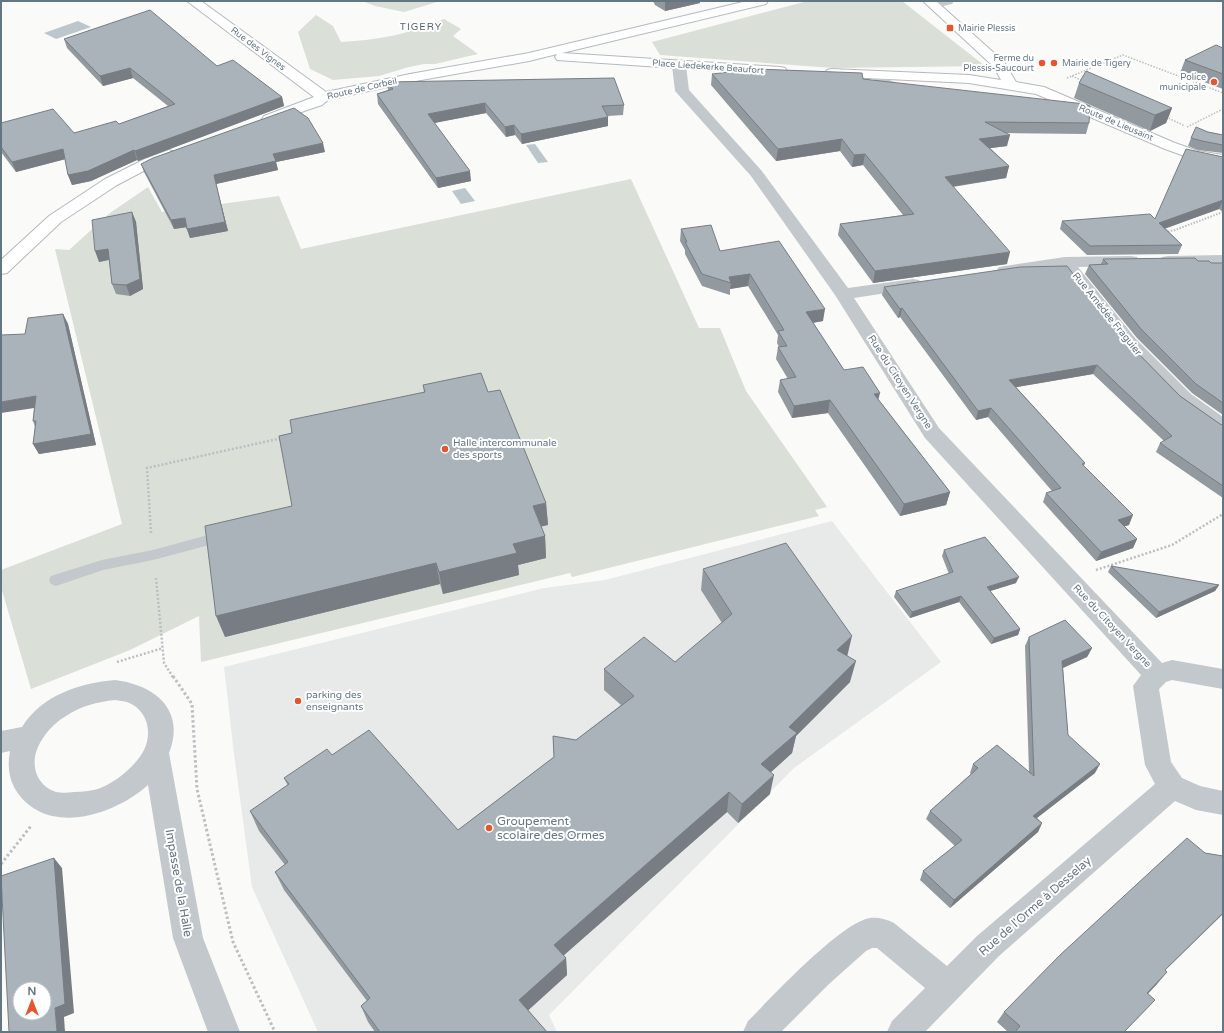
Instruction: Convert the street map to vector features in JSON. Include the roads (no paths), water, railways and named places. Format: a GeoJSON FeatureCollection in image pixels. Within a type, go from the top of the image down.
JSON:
{"type":"FeatureCollection","features":[{"type":"Feature","properties":{"kind":"street","name":"Rue des Vignes"},"geometry":{"type":"LineString","coordinates":[[193,1],[323,98]]}},
{"type":"Feature","properties":{"kind":"street"},"geometry":{"type":"LineString","coordinates":[[529,57],[762,1]]}},
{"type":"Feature","properties":{"kind":"street"},"geometry":{"type":"LineString","coordinates":[[930,2],[948,1]]}},
{"type":"Feature","properties":{"kind":"street"},"geometry":{"type":"LineString","coordinates":[[930,2],[999,65],[1010,84]]}},
{"type":"Feature","properties":{"kind":"street","name":"Route de Corbeil"},"geometry":{"type":"LineString","coordinates":[[258,123],[316,102],[323,98],[410,78],[529,57]]}},
{"type":"Feature","properties":{"kind":"street","name":"Place Liedekerke Beaufort"},"geometry":{"type":"LineString","coordinates":[[529,57],[566,57],[679,66],[792,72]]}},
{"type":"Feature","properties":{"kind":"street","name":"Rue du Citoyen Vergne"},"geometry":{"type":"LineString","coordinates":[[679,66],[682,91],[756,173],[843,294],[932,433],[1156,675]]}},
{"type":"Feature","properties":{"kind":"street"},"geometry":{"type":"LineString","coordinates":[[815,73],[969,79],[1010,84]]}},
{"type":"Feature","properties":{"kind":"street","name":"Route de Lieusaint"},"geometry":{"type":"LineString","coordinates":[[1010,84],[1039,90],[1170,146],[1196,155],[1223,160]]}},
{"type":"Feature","properties":{"kind":"street"},"geometry":{"type":"LineString","coordinates":[[1,269],[55,219],[111,182],[150,162],[186,149]]}},
{"type":"Feature","properties":{"kind":"street"},"geometry":{"type":"LineString","coordinates":[[988,273],[1065,262],[1223,260]]}},
{"type":"Feature","properties":{"kind":"street","name":"Rue Amédée Fraguier"},"geometry":{"type":"LineString","coordinates":[[1065,262],[1129,343],[1184,399],[1223,427]]}},
{"type":"Feature","properties":{"kind":"street"},"geometry":{"type":"LineString","coordinates":[[843,294],[926,282]]}},
{"type":"Feature","properties":{"kind":"street"},"geometry":{"type":"LineString","coordinates":[[1223,679],[1172,670],[1156,675],[1146,686],[1158,765],[1172,786],[1196,798],[1223,803]]}},
{"type":"Feature","properties":{"kind":"street","name":"Impasse de la Halle"},"geometry":{"type":"LineString","coordinates":[[115,690],[135,693],[150,703],[159,716],[162,733],[156,753],[144,771],[126,787],[103,799],[79,805],[56,804],[38,797],[26,784],[21,768],[24,749],[31,736],[33,730],[50,713],[70,700],[93,692],[115,690]]}},
{"type":"Feature","properties":{"kind":"street"},"geometry":{"type":"LineString","coordinates":[[1,742],[31,736]]}},
{"type":"Feature","properties":{"kind":"street","name":"Impasse de la Halle"},"geometry":{"type":"LineString","coordinates":[[156,753],[188,938],[224,1032]]}},
{"type":"Feature","properties":{"kind":"street","name":"Rue de l'Orme à Desselay"},"geometry":{"type":"LineString","coordinates":[[903,1032],[988,946],[1172,786]]}},
{"type":"Feature","properties":{"kind":"street"},"geometry":{"type":"LineString","coordinates":[[758,1032],[818,973],[855,941],[869,933],[883,932],[948,987]]}},
{"type":"Feature","properties":{"kind":"lane"},"geometry":{"type":"LineString","coordinates":[[871,75],[907,90],[915,91]]}},
{"type":"Feature","properties":{"kind":"lane"},"geometry":{"type":"LineString","coordinates":[[1046,102],[1065,101]]}},
{"type":"Feature","properties":{"kind":"lane"},"geometry":{"type":"LineString","coordinates":[[56,580],[102,565],[153,555],[208,540]]}},
{"type":"Feature","properties":{"kind":"place","name":"Mairie Plessis"},"geometry":{"type":"Point","coordinates":[950,28]}},
{"type":"Feature","properties":{"kind":"place","name":"Ferme du Plessis-Saucourt"},"geometry":{"type":"Point","coordinates":[1042,63]}},
{"type":"Feature","properties":{"kind":"place","name":"Mairie de Tigery"},"geometry":{"type":"Point","coordinates":[1054,63]}},
{"type":"Feature","properties":{"kind":"place","name":"Police municipale"},"geometry":{"type":"Point","coordinates":[1214,82]}},
{"type":"Feature","properties":{"kind":"place","name":"Halle intercommunale des sports"},"geometry":{"type":"Point","coordinates":[445,449]}},
{"type":"Feature","properties":{"kind":"place","name":"parking des enseignants"},"geometry":{"type":"Point","coordinates":[298,701]}},
{"type":"Feature","properties":{"kind":"place","name":"Groupement scolaire des Ormes"},"geometry":{"type":"Point","coordinates":[489,828]}},
{"type":"Feature","properties":{"kind":"district","name":"TIGERY"},"geometry":{"type":"Point","coordinates":[421,27]}}]}
